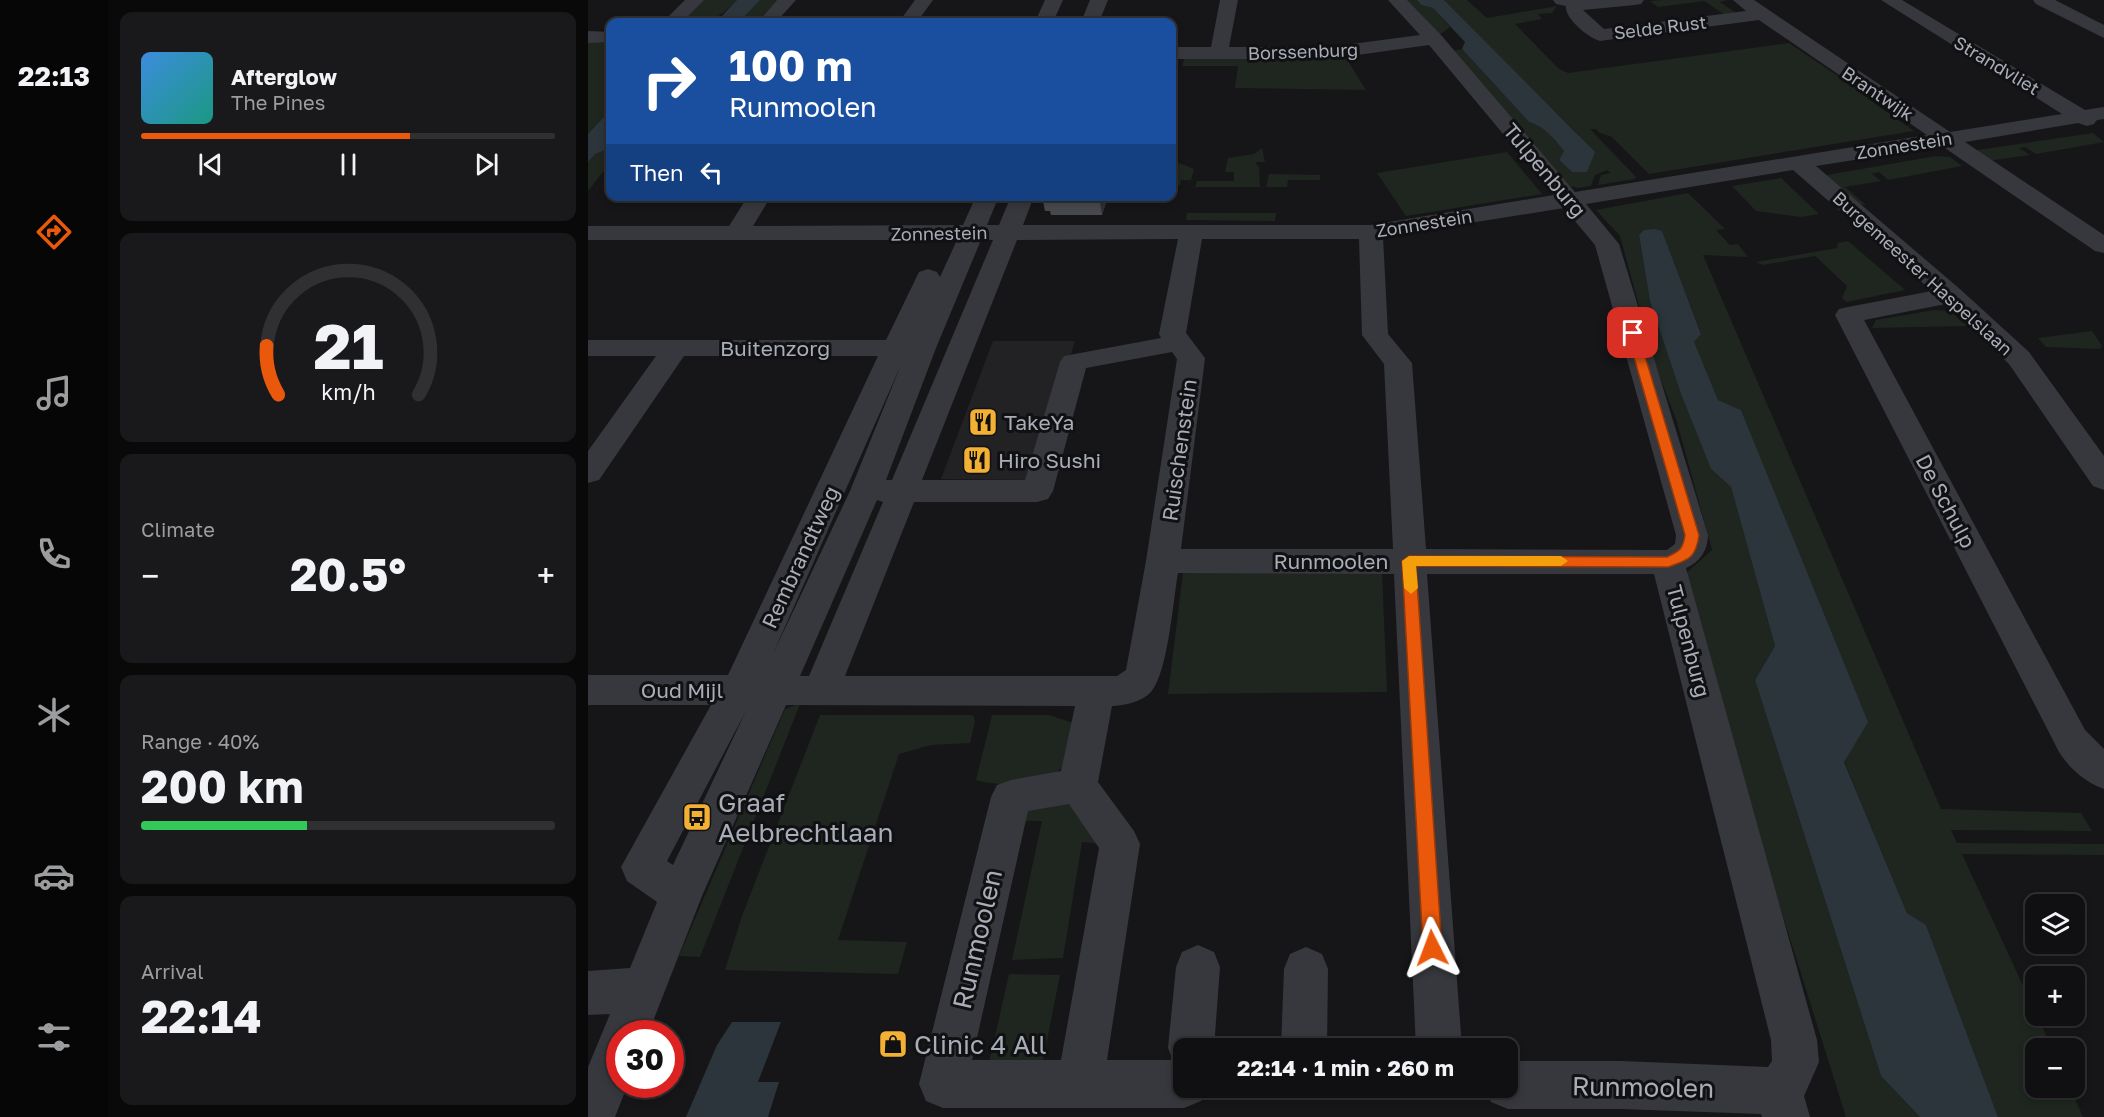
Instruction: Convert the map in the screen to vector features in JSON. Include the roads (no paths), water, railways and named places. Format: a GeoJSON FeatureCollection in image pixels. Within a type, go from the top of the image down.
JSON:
{"type":"FeatureCollection","features":[{"type":"Feature","properties":{"kind":"street"},"geometry":{"type":"LineString","coordinates":[[676,18],[695,0]]}},
{"type":"Feature","properties":{"kind":"street"},"geometry":{"type":"LineString","coordinates":[[771,18],[787,0]]}},
{"type":"Feature","properties":{"kind":"street"},"geometry":{"type":"LineString","coordinates":[[911,18],[924,0]]}},
{"type":"Feature","properties":{"kind":"street"},"geometry":{"type":"LineString","coordinates":[[1046,18],[1054,0]]}},
{"type":"Feature","properties":{"kind":"street"},"geometry":{"type":"LineString","coordinates":[[1092,18],[1099,0]]}},
{"type":"Feature","properties":{"kind":"street"},"geometry":{"type":"LineString","coordinates":[[1219,53],[1229,0]]}},
{"type":"Feature","properties":{"kind":"street","name":"Tulpenburg"},"geometry":{"type":"LineString","coordinates":[[1397,0],[1434,39],[1607,244],[1692,535],[1690,549],[1685,555],[1668,562],[1794,1040],[1797,1055],[1794,1071],[1782,1104]]}},
{"type":"Feature","properties":{"kind":"street","name":"Selde Rust"},"geometry":{"type":"LineString","coordinates":[[1569,2],[1600,5],[1635,0]]}},
{"type":"Feature","properties":{"kind":"street","name":"Brantwijk"},"geometry":{"type":"LineString","coordinates":[[1742,0],[2104,246]]}},
{"type":"Feature","properties":{"kind":"street","name":"Strandvliet"},"geometry":{"type":"LineString","coordinates":[[1890,0],[2104,131]]}},
{"type":"Feature","properties":{"kind":"street"},"geometry":{"type":"LineString","coordinates":[[2042,0],[2104,32]]}},
{"type":"Feature","properties":{"kind":"street","name":"Selde Rust"},"geometry":{"type":"LineString","coordinates":[[1569,2],[1574,11],[1600,35],[1763,14]]}},
{"type":"Feature","properties":{"kind":"street"},"geometry":{"type":"LineString","coordinates":[[588,37],[606,37]]}},
{"type":"Feature","properties":{"kind":"street","name":"Borssenburg"},"geometry":{"type":"LineString","coordinates":[[1176,53],[1329,53],[1434,39]]}},
{"type":"Feature","properties":{"kind":"street","name":"Zonnestein"},"geometry":{"type":"LineString","coordinates":[[588,233],[1371,232],[2104,113]]}},
{"type":"Feature","properties":{"kind":"street","name":"Burgemeester Haspelslaan"},"geometry":{"type":"LineString","coordinates":[[1797,162],[1952,295],[2019,358],[2104,479]]}},
{"type":"Feature","properties":{"kind":"street"},"geometry":{"type":"LineString","coordinates":[[736,233],[757,201]]}},
{"type":"Feature","properties":{"kind":"street","name":"Rembrandtweg"},"geometry":{"type":"LineString","coordinates":[[960,233],[964,201]]}},
{"type":"Feature","properties":{"kind":"street","name":"Rembrandtweg"},"geometry":{"type":"LineString","coordinates":[[681,895],[642,867],[739,690],[909,348],[960,233],[984,201]]}},
{"type":"Feature","properties":{"kind":"street"},"geometry":{"type":"LineString","coordinates":[[822,691],[1021,201]]}},
{"type":"Feature","properties":{"kind":"street","name":"Ruischenstein"},"geometry":{"type":"LineString","coordinates":[[1163,561],[1191,358],[1172,334],[1191,232]]}},
{"type":"Feature","properties":{"kind":"street"},"geometry":{"type":"LineString","coordinates":[[1371,232],[1375,335],[1398,363],[1438,1038]]}},
{"type":"Feature","properties":{"kind":"street","name":"De Schulp"},"geometry":{"type":"LineString","coordinates":[[1952,295],[1848,315],[2072,741],[2080,752],[2104,772]]}},
{"type":"Feature","properties":{"kind":"street"},"geometry":{"type":"LineString","coordinates":[[866,491],[1037,491],[1074,362],[1180,344]]}},
{"type":"Feature","properties":{"kind":"street","name":"Buitenzorg"},"geometry":{"type":"LineString","coordinates":[[588,348],[962,348]]}},
{"type":"Feature","properties":{"kind":"street"},"geometry":{"type":"LineString","coordinates":[[588,473],[676,348]]}},
{"type":"Feature","properties":{"kind":"street","name":"Rembrandtweg"},"geometry":{"type":"LineString","coordinates":[[631,1020],[681,895],[866,491],[909,348]]}},
{"type":"Feature","properties":{"kind":"street"},"geometry":{"type":"LineString","coordinates":[[775,691],[1096,692],[1128,689],[1136,684],[1143,675],[1163,561]]}},
{"type":"Feature","properties":{"kind":"street","name":"Runmoolen"},"geometry":{"type":"LineString","coordinates":[[1163,561],[1668,562]]}},
{"type":"Feature","properties":{"kind":"street","name":"Oud Mijl"},"geometry":{"type":"LineString","coordinates":[[588,690],[775,691]]}},
{"type":"Feature","properties":{"kind":"street"},"geometry":{"type":"LineString","coordinates":[[1080,1084],[1120,844],[1078,785],[1096,692]]}},
{"type":"Feature","properties":{"kind":"street","name":"Runmoolen"},"geometry":{"type":"LineString","coordinates":[[1078,785],[1011,797],[943,1084],[1173,1084]]}},
{"type":"Feature","properties":{"kind":"street"},"geometry":{"type":"LineString","coordinates":[[1192,1038],[1198,968]]}},
{"type":"Feature","properties":{"kind":"street"},"geometry":{"type":"LineString","coordinates":[[1304,1038],[1306,969]]}},
{"type":"Feature","properties":{"kind":"street"},"geometry":{"type":"LineString","coordinates":[[588,993],[643,989]]}},
{"type":"Feature","properties":{"kind":"street"},"geometry":{"type":"LineString","coordinates":[[591,1117],[606,1081]]}},
{"type":"Feature","properties":{"kind":"street","name":"Runmoolen"},"geometry":{"type":"LineString","coordinates":[[1518,1085],[1621,1085],[1782,1104]]}},
{"type":"Feature","properties":{"kind":"place","name":"TakeYa"},"geometry":{"type":"Point","coordinates":[983,422]}},
{"type":"Feature","properties":{"kind":"place","name":"Hiro Sushi"},"geometry":{"type":"Point","coordinates":[977,460]}},
{"type":"Feature","properties":{"kind":"place","name":"Graaf Aelbrechtlaan"},"geometry":{"type":"Point","coordinates":[697,817]}},
{"type":"Feature","properties":{"kind":"place","name":"Clinic 4 All"},"geometry":{"type":"Point","coordinates":[893,1044]}}]}
